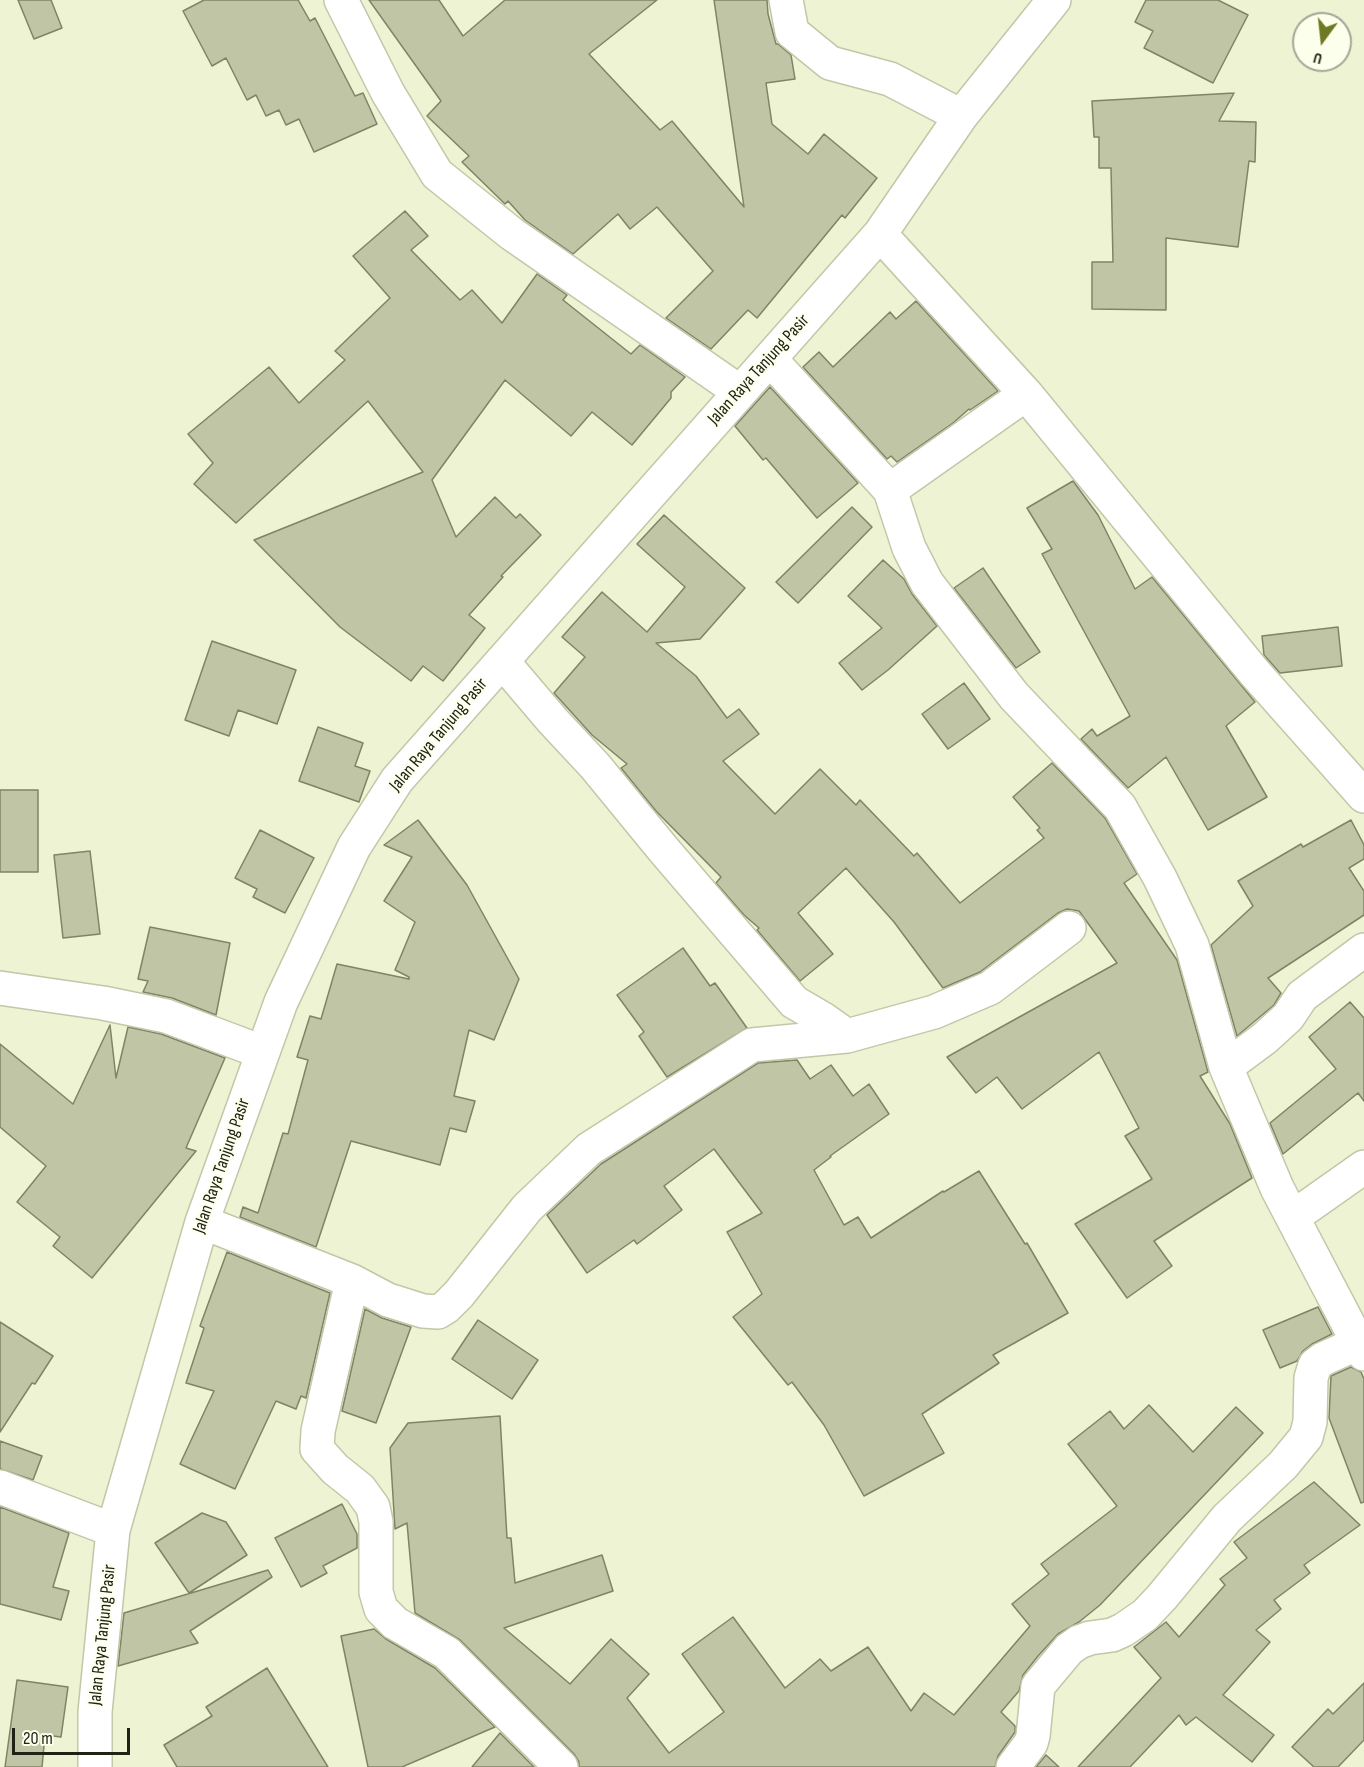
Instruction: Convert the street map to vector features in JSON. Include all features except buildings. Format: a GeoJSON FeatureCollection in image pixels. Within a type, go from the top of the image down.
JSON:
{"type":"FeatureCollection","features":[{"type":"Feature","properties":{"kind":"street"},"geometry":{"type":"LineString","coordinates":[[341,0],[388,93],[437,174],[512,234],[740,392]]}},
{"type":"Feature","properties":{"kind":"street"},"geometry":{"type":"LineString","coordinates":[[786,0],[792,32],[830,63],[890,78],[962,116]]}},
{"type":"Feature","properties":{"kind":"street","name":"Jalan Raya Tanjung Pasir"},"geometry":{"type":"LineString","coordinates":[[95,1767],[95,1712],[113,1530],[202,1222],[281,1002],[354,847],[397,780],[880,234],[962,116],[1054,0]]}},
{"type":"Feature","properties":{"kind":"street"},"geometry":{"type":"LineString","coordinates":[[880,234],[1026,394],[1254,672],[1364,796]]}},
{"type":"Feature","properties":{"kind":"street"},"geometry":{"type":"LineString","coordinates":[[770,359],[890,490],[909,548],[927,583],[1014,696],[1120,807],[1160,878],[1192,945],[1226,1067],[1277,1188],[1361,1348],[1323,1359],[1315,1365],[1311,1378],[1310,1422],[1306,1437],[1283,1464],[1227,1518],[1162,1597],[1124,1630],[1112,1635],[1078,1642],[1069,1649],[1038,1686],[1033,1736],[1013,1767]]}},
{"type":"Feature","properties":{"kind":"street"},"geometry":{"type":"LineString","coordinates":[[890,490],[1026,394]]}},
{"type":"Feature","properties":{"kind":"street"},"geometry":{"type":"LineString","coordinates":[[502,661],[595,766],[794,1002],[824,1019],[847,1036]]}},
{"type":"Feature","properties":{"kind":"street"},"geometry":{"type":"LineString","coordinates":[[202,1222],[352,1281],[388,1300],[423,1311],[438,1312],[459,1294],[527,1208],[589,1149],[752,1045],[847,1036],[934,1012],[990,988],[1069,928]]}},
{"type":"Feature","properties":{"kind":"street"},"geometry":{"type":"LineString","coordinates":[[1226,1067],[1265,1038],[1288,1017],[1302,996],[1364,950]]}},
{"type":"Feature","properties":{"kind":"street"},"geometry":{"type":"LineString","coordinates":[[0,988],[103,1003],[166,1016],[262,1052]]}},
{"type":"Feature","properties":{"kind":"street"},"geometry":{"type":"LineString","coordinates":[[1293,1217],[1364,1167]]}},
{"type":"Feature","properties":{"kind":"street"},"geometry":{"type":"LineString","coordinates":[[352,1281],[318,1431],[317,1449],[335,1469],[360,1489],[373,1507],[376,1522],[376,1592],[381,1609],[395,1623],[447,1653],[561,1767]]}},
{"type":"Feature","properties":{"kind":"street"},"geometry":{"type":"LineString","coordinates":[[0,1487],[113,1530]]}}]}
